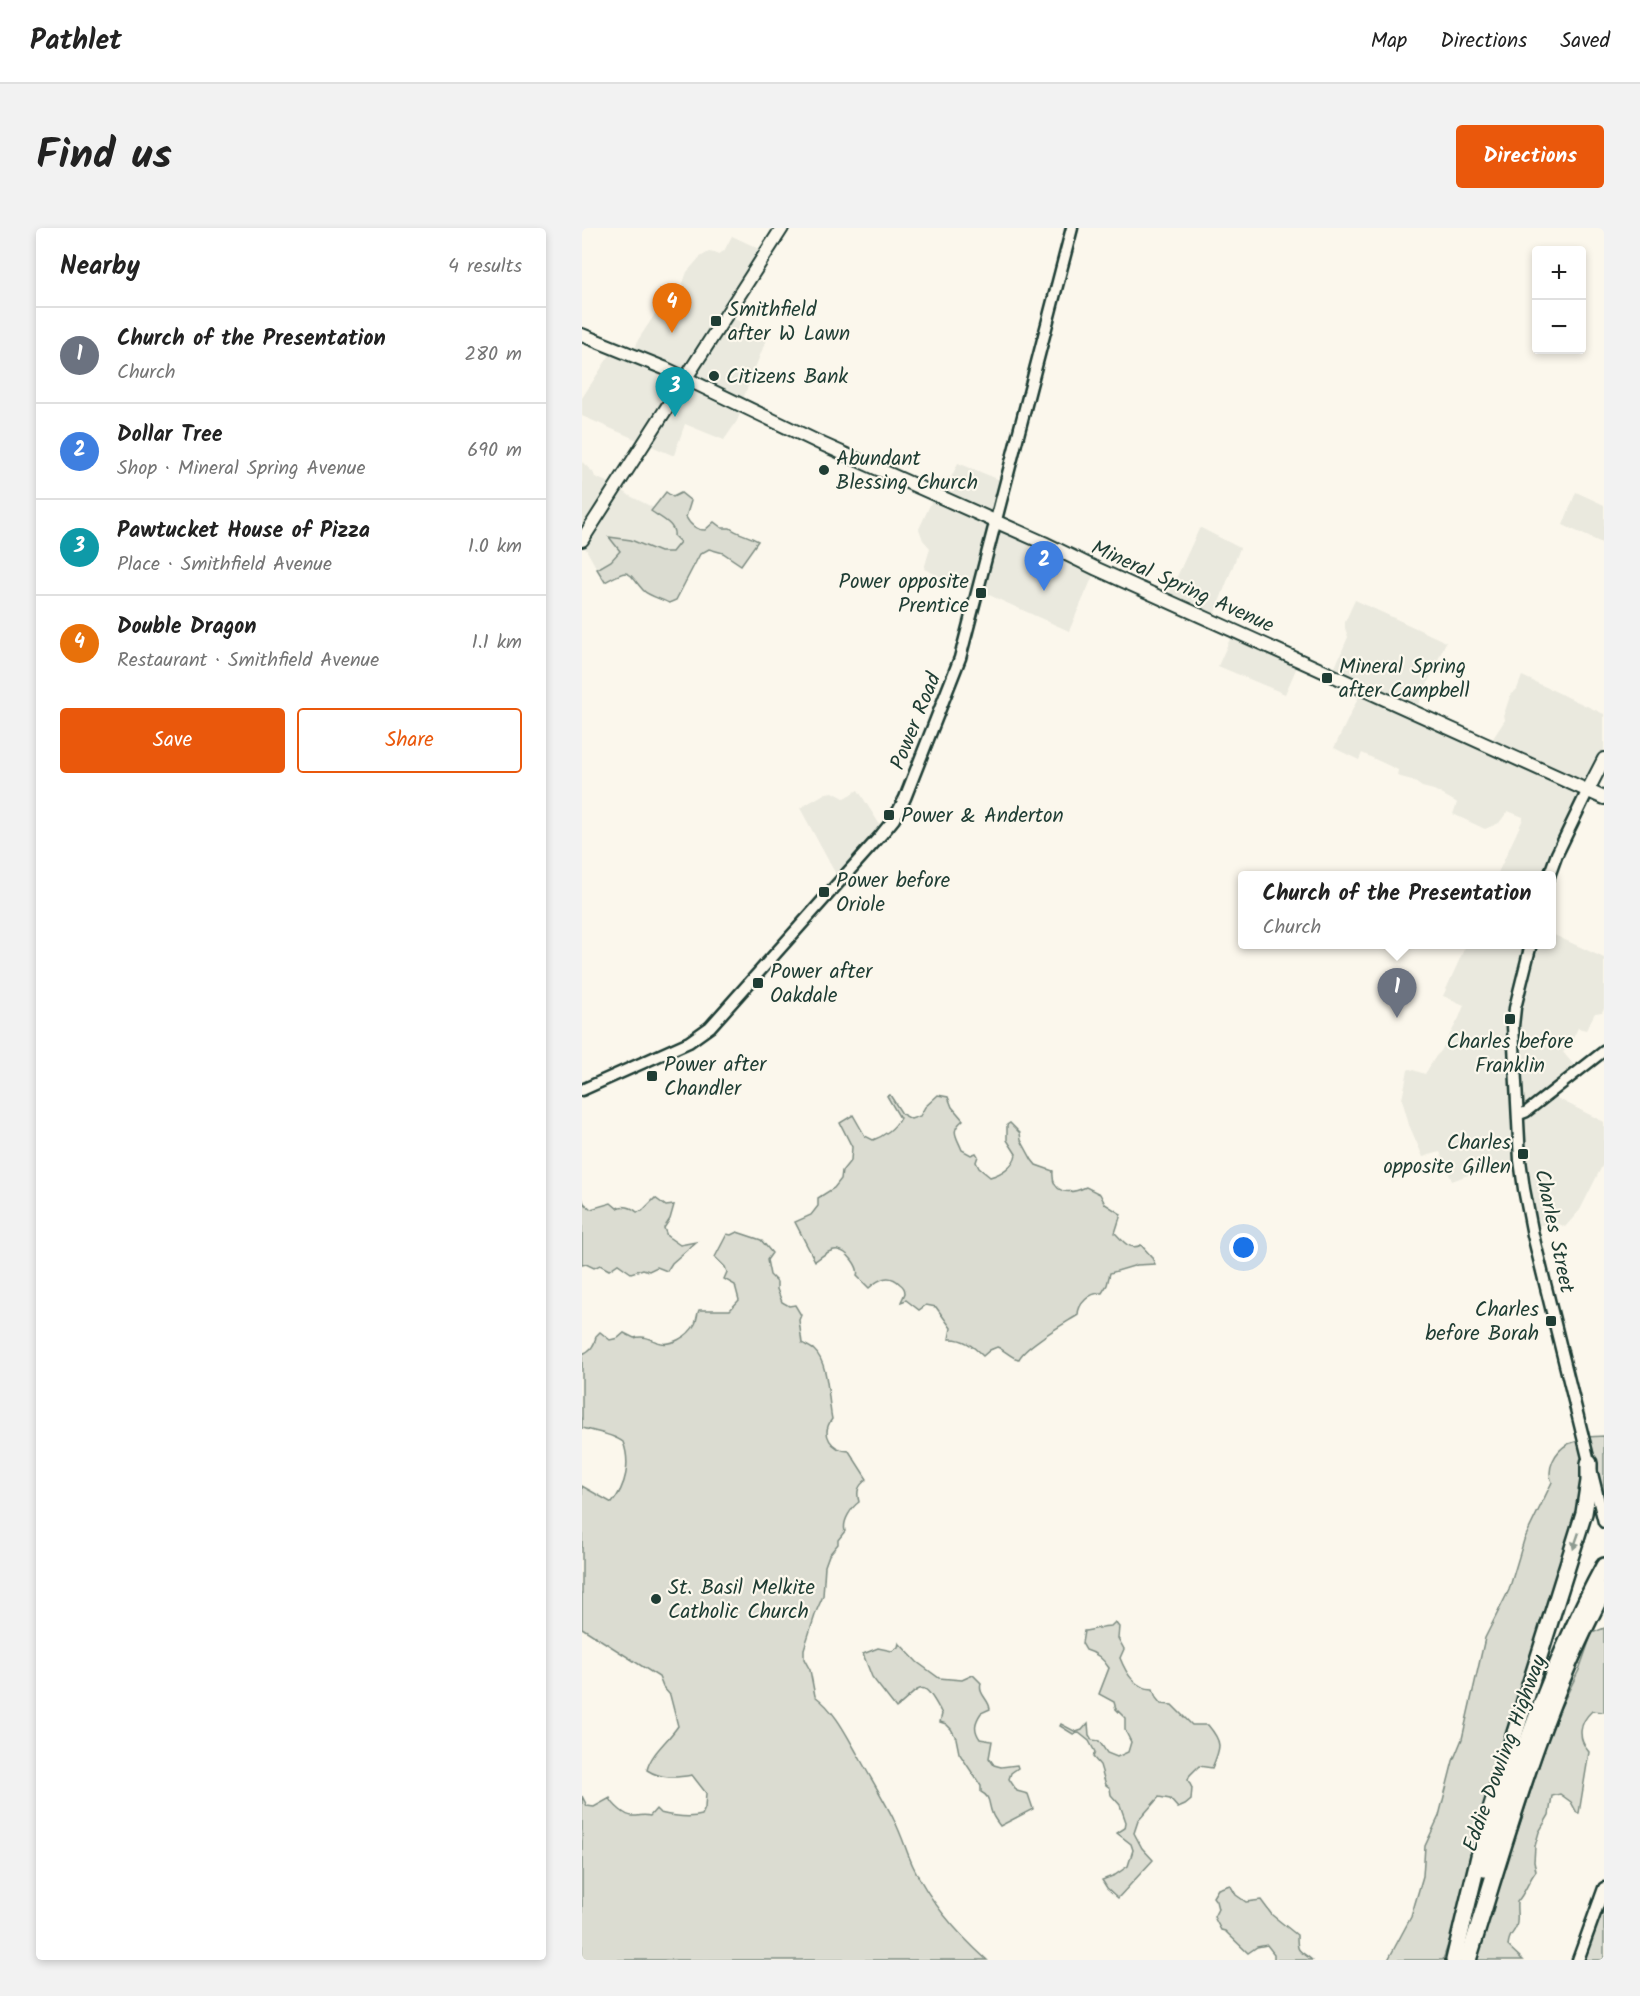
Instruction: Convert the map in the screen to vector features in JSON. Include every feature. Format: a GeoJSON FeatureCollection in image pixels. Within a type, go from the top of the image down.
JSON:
{"type":"FeatureCollection","features":[{"type":"Feature","properties":{"kind":"highway"},"geometry":{"type":"LineString","coordinates":[[1455,1960],[1488,1819],[1584,1513],[1589,1463]]}},
{"type":"Feature","properties":{"kind":"highway"},"geometry":{"type":"LineString","coordinates":[[1584,1513],[1592,1508],[1603,1517]]}},
{"type":"Feature","properties":{"kind":"highway","name":"Eddie Dowling Highway"},"geometry":{"type":"LineString","coordinates":[[1455,1960],[1535,1719],[1564,1649],[1602,1582]]}},
{"type":"Feature","properties":{"kind":"highway","name":"Eddie Dowling Highway"},"geometry":{"type":"LineString","coordinates":[[1468,1960],[1549,1714],[1602,1582]]}},
{"type":"Feature","properties":{"kind":"main road"},"geometry":{"type":"LineString","coordinates":[[582,540],[783,228]]}},
{"type":"Feature","properties":{"kind":"main road","name":"Power Road"},"geometry":{"type":"LineString","coordinates":[[582,1090],[689,1042],[710,1027],[894,819],[905,798],[960,658],[1071,228]]}},
{"type":"Feature","properties":{"kind":"main road","name":"Mineral Spring Avenue"},"geometry":{"type":"LineString","coordinates":[[582,335],[686,379],[822,444],[1604,798]]}},
{"type":"Feature","properties":{"kind":"main road"},"geometry":{"type":"LineString","coordinates":[[1551,871],[1604,759]]}},
{"type":"Feature","properties":{"kind":"main road","name":"Charles Street"},"geometry":{"type":"LineString","coordinates":[[1530,949],[1515,1008],[1513,1026],[1520,1160],[1527,1205],[1603,1517]]}},
{"type":"Feature","properties":{"kind":"main road"},"geometry":{"type":"LineString","coordinates":[[1578,1960],[1604,1888]]}},
{"type":"Feature","properties":{"kind":"street"},"geometry":{"type":"LineString","coordinates":[[1518,1115],[1526,1112],[1604,1051]]}},
{"type":"Feature","properties":{"kind":"shaded area"},"geometry":{"type":"Polygon","coordinates":[[[732,236],[762,250],[728,316],[768,335],[741,404],[743,406],[737,421],[724,440],[685,424],[674,455],[672,455],[582,416],[582,398],[613,350],[633,356],[638,340],[661,305],[666,290],[679,294],[687,272],[700,257],[709,252],[719,254],[724,251],[732,236]]]}},
{"type":"Feature","properties":{"kind":"shaded area"},"geometry":{"type":"Polygon","coordinates":[[[582,462],[595,477],[617,486],[630,496],[654,508],[651,512],[673,527],[680,542],[672,553],[660,552],[631,540],[610,537],[620,551],[611,561],[597,569],[582,542],[582,462]]]}},
{"type":"Feature","properties":{"kind":"shaded area"},"geometry":{"type":"Polygon","coordinates":[[[958,463],[1005,482],[996,519],[1096,569],[1069,631],[978,590],[976,593],[924,569],[930,548],[923,540],[919,529],[935,494],[943,495],[958,463]]]}},
{"type":"Feature","properties":{"kind":"shaded area"},"geometry":{"type":"Polygon","coordinates":[[[666,492],[673,497],[681,493],[691,501],[686,517],[696,528],[705,530],[714,522],[722,528],[730,528],[758,541],[741,565],[723,553],[709,549],[700,554],[676,600],[669,603],[645,592],[627,573],[605,582],[597,569],[611,561],[620,551],[609,537],[631,540],[660,552],[672,552],[680,542],[674,536],[673,528],[651,511],[666,492]]]}},
{"type":"Feature","properties":{"kind":"shaded area"},"geometry":{"type":"Polygon","coordinates":[[[1576,492],[1604,505],[1604,544],[1563,525],[1576,492]]]}},
{"type":"Feature","properties":{"kind":"shaded area"},"geometry":{"type":"Polygon","coordinates":[[[1201,528],[1240,548],[1213,618],[1168,596],[1201,528]]]}},
{"type":"Feature","properties":{"kind":"shaded area"},"geometry":{"type":"Polygon","coordinates":[[[1355,600],[1446,642],[1416,709],[1490,743],[1505,720],[1504,714],[1510,696],[1517,689],[1522,676],[1604,714],[1604,759],[1551,871],[1499,871],[1523,817],[1508,811],[1499,823],[1485,829],[1453,814],[1456,802],[1412,780],[1397,776],[1398,770],[1362,753],[1359,760],[1334,748],[1362,690],[1333,672],[1348,637],[1345,622],[1355,600]]]}},
{"type":"Feature","properties":{"kind":"shaded area"},"geometry":{"type":"Polygon","coordinates":[[[1234,630],[1300,660],[1285,694],[1218,666],[1234,630]]]}},
{"type":"Feature","properties":{"kind":"shaded area"},"geometry":{"type":"Polygon","coordinates":[[[858,790],[880,825],[886,827],[839,880],[800,808],[826,793],[833,792],[844,798],[858,790]]]}},
{"type":"Feature","properties":{"kind":"shaded area"},"geometry":{"type":"Polygon","coordinates":[[[1556,936],[1604,958],[1604,1008],[1602,1012],[1595,1013],[1586,1030],[1578,1028],[1569,1046],[1563,1052],[1577,1069],[1549,1094],[1604,1122],[1604,1162],[1580,1210],[1565,1227],[1557,1223],[1534,1226],[1520,1160],[1481,1170],[1452,1181],[1440,1152],[1423,1157],[1409,1125],[1402,1099],[1408,1070],[1425,1074],[1459,1018],[1464,1005],[1443,996],[1464,949],[1556,949],[1556,936]]]}},
{"type":"Feature","properties":{"kind":"shaded area"},"geometry":{"type":"Polygon","coordinates":[[[890,1095],[902,1114],[911,1119],[920,1116],[925,1107],[938,1095],[948,1097],[952,1107],[963,1120],[955,1130],[962,1150],[971,1155],[976,1153],[979,1168],[990,1177],[1006,1169],[1015,1158],[1016,1154],[1007,1140],[1007,1125],[1010,1123],[1020,1133],[1021,1140],[1036,1165],[1053,1171],[1053,1179],[1058,1188],[1068,1192],[1086,1187],[1100,1194],[1105,1204],[1121,1214],[1115,1233],[1130,1246],[1141,1245],[1155,1264],[1137,1265],[1110,1273],[1102,1293],[1093,1294],[1080,1307],[1078,1315],[1037,1342],[1019,1359],[997,1347],[983,1356],[968,1343],[949,1339],[951,1328],[936,1307],[926,1305],[919,1310],[906,1300],[901,1302],[905,1293],[904,1289],[892,1279],[884,1278],[869,1288],[857,1276],[857,1268],[852,1260],[842,1251],[832,1250],[815,1261],[795,1222],[811,1215],[818,1206],[818,1198],[834,1188],[841,1179],[842,1171],[851,1160],[852,1147],[840,1123],[853,1115],[865,1136],[873,1140],[881,1136],[900,1118],[887,1096],[890,1095]]]}},
{"type":"Feature","properties":{"kind":"shaded area"},"geometry":{"type":"Polygon","coordinates":[[[582,1198],[591,1209],[611,1203],[617,1208],[627,1207],[637,1212],[642,1211],[655,1198],[666,1206],[674,1205],[670,1219],[664,1228],[667,1236],[680,1245],[696,1242],[672,1263],[667,1271],[657,1267],[649,1271],[643,1269],[631,1273],[618,1264],[609,1270],[600,1265],[594,1268],[586,1264],[582,1265],[582,1198]]]}},
{"type":"Feature","properties":{"kind":"shaded area"},"geometry":{"type":"Polygon","coordinates":[[[737,1232],[761,1240],[772,1253],[767,1260],[770,1275],[777,1282],[782,1302],[789,1306],[795,1305],[801,1315],[799,1320],[802,1343],[814,1350],[823,1364],[832,1419],[827,1431],[830,1441],[837,1448],[849,1451],[867,1479],[858,1489],[859,1502],[848,1515],[845,1531],[829,1555],[825,1566],[823,1596],[804,1649],[804,1659],[810,1670],[815,1696],[834,1716],[849,1739],[894,1820],[913,1866],[936,1905],[987,1960],[582,1960],[582,1796],[587,1806],[594,1807],[610,1798],[620,1810],[631,1816],[650,1816],[656,1809],[660,1813],[692,1817],[702,1815],[706,1793],[692,1775],[669,1777],[647,1770],[656,1753],[678,1726],[670,1695],[663,1687],[659,1677],[582,1628],[582,1486],[612,1503],[624,1482],[627,1458],[623,1442],[610,1435],[582,1428],[582,1354],[592,1347],[600,1332],[610,1340],[624,1333],[634,1338],[644,1337],[662,1343],[673,1342],[692,1329],[699,1310],[730,1310],[739,1300],[735,1285],[724,1279],[727,1272],[725,1267],[715,1257],[727,1234],[737,1232]]]}},
{"type":"Feature","properties":{"kind":"shaded area"},"geometry":{"type":"Polygon","coordinates":[[[1604,1436],[1604,1517],[1593,1502],[1443,1960],[1388,1960],[1411,1917],[1423,1876],[1425,1846],[1439,1816],[1453,1761],[1462,1739],[1485,1638],[1509,1590],[1524,1540],[1552,1482],[1550,1472],[1553,1461],[1559,1451],[1568,1444],[1586,1437],[1604,1436]]]}},
{"type":"Feature","properties":{"kind":"shaded area"},"geometry":{"type":"Polygon","coordinates":[[[1115,1622],[1119,1627],[1118,1638],[1124,1649],[1120,1658],[1132,1679],[1141,1686],[1153,1689],[1161,1704],[1172,1705],[1192,1725],[1208,1725],[1219,1745],[1212,1768],[1199,1766],[1190,1775],[1188,1780],[1192,1788],[1191,1800],[1178,1808],[1170,1799],[1159,1797],[1138,1821],[1134,1833],[1142,1848],[1153,1860],[1118,1898],[1102,1880],[1128,1866],[1133,1850],[1131,1844],[1117,1833],[1125,1828],[1126,1822],[1120,1805],[1106,1785],[1100,1765],[1093,1757],[1095,1752],[1089,1741],[1079,1733],[1073,1734],[1060,1726],[1061,1724],[1076,1732],[1082,1730],[1088,1723],[1092,1740],[1099,1741],[1107,1753],[1117,1757],[1128,1752],[1131,1742],[1125,1730],[1125,1718],[1116,1709],[1114,1702],[1099,1694],[1109,1668],[1099,1657],[1086,1650],[1082,1643],[1084,1631],[1111,1626],[1115,1622]]]}},
{"type":"Feature","properties":{"kind":"shaded area"},"geometry":{"type":"Polygon","coordinates":[[[1604,1628],[1604,1712],[1592,1711],[1582,1726],[1581,1736],[1589,1752],[1579,1813],[1571,1802],[1560,1794],[1552,1796],[1549,1815],[1539,1832],[1535,1846],[1536,1871],[1517,1902],[1517,1924],[1508,1942],[1508,1946],[1523,1960],[1475,1960],[1553,1723],[1579,1670],[1592,1633],[1604,1628]]]}},
{"type":"Feature","properties":{"kind":"shaded area"},"geometry":{"type":"Polygon","coordinates":[[[899,1643],[917,1662],[939,1678],[962,1680],[973,1675],[981,1683],[982,1694],[990,1709],[979,1716],[976,1732],[980,1739],[992,1741],[989,1758],[994,1765],[1001,1767],[1017,1765],[1018,1768],[1011,1773],[1009,1779],[1017,1791],[1028,1794],[1033,1809],[1000,1826],[993,1815],[988,1798],[981,1792],[981,1786],[959,1753],[956,1738],[951,1729],[940,1722],[942,1714],[926,1689],[917,1690],[896,1708],[872,1677],[863,1654],[878,1648],[892,1651],[898,1647],[899,1643]]]}},
{"type":"Feature","properties":{"kind":"shaded area"},"geometry":{"type":"Polygon","coordinates":[[[1230,1885],[1236,1895],[1246,1902],[1261,1900],[1272,1915],[1297,1935],[1298,1948],[1312,1960],[1274,1960],[1274,1954],[1267,1945],[1257,1947],[1248,1953],[1225,1931],[1221,1930],[1214,1917],[1218,1909],[1213,1897],[1218,1889],[1230,1885]]]}},
{"type":"Feature","properties":{"kind":"shaded area"},"geometry":{"type":"Polygon","coordinates":[[[1595,1913],[1604,1915],[1604,1960],[1579,1960],[1595,1913]]]}},
{"type":"Feature","properties":{"kind":"place","name":"Smithfield after W Lawn"},"geometry":{"type":"Point","coordinates":[716,321]}},
{"type":"Feature","properties":{"kind":"place","name":"Double Dragon"},"geometry":{"type":"Point","coordinates":[672,333]}},
{"type":"Feature","properties":{"kind":"place","name":"Citizens Bank"},"geometry":{"type":"Point","coordinates":[714,376]}},
{"type":"Feature","properties":{"kind":"place","name":"Pawtucket House of Pizza"},"geometry":{"type":"Point","coordinates":[675,417]}},
{"type":"Feature","properties":{"kind":"place","name":"Abundant Blessing Church"},"geometry":{"type":"Point","coordinates":[824,470]}},
{"type":"Feature","properties":{"kind":"place","name":"Dollar Tree"},"geometry":{"type":"Point","coordinates":[1044,591]}},
{"type":"Feature","properties":{"kind":"place","name":"Power opposite Prentice"},"geometry":{"type":"Point","coordinates":[981,593]}},
{"type":"Feature","properties":{"kind":"place","name":"Mineral Spring after Campbell"},"geometry":{"type":"Point","coordinates":[1327,678]}},
{"type":"Feature","properties":{"kind":"place","name":"Power & Anderton"},"geometry":{"type":"Point","coordinates":[889,815]}},
{"type":"Feature","properties":{"kind":"place","name":"Power before Oriole"},"geometry":{"type":"Point","coordinates":[824,892]}},
{"type":"Feature","properties":{"kind":"place","name":"Power after Oakdale"},"geometry":{"type":"Point","coordinates":[758,983]}},
{"type":"Feature","properties":{"kind":"place","name":"Church of the Presentation"},"geometry":{"type":"Point","coordinates":[1397,1018]}},
{"type":"Feature","properties":{"kind":"place","name":"Charles before Franklin"},"geometry":{"type":"Point","coordinates":[1510,1019]}},
{"type":"Feature","properties":{"kind":"place","name":"Power after Chandler"},"geometry":{"type":"Point","coordinates":[652,1076]}},
{"type":"Feature","properties":{"kind":"place","name":"Charles opposite Gillen"},"geometry":{"type":"Point","coordinates":[1523,1154]}},
{"type":"Feature","properties":{"kind":"place","name":"Charles before Borah"},"geometry":{"type":"Point","coordinates":[1551,1321]}},
{"type":"Feature","properties":{"kind":"place","name":"St. Basil Melkite Catholic Church"},"geometry":{"type":"Point","coordinates":[656,1599]}}]}
